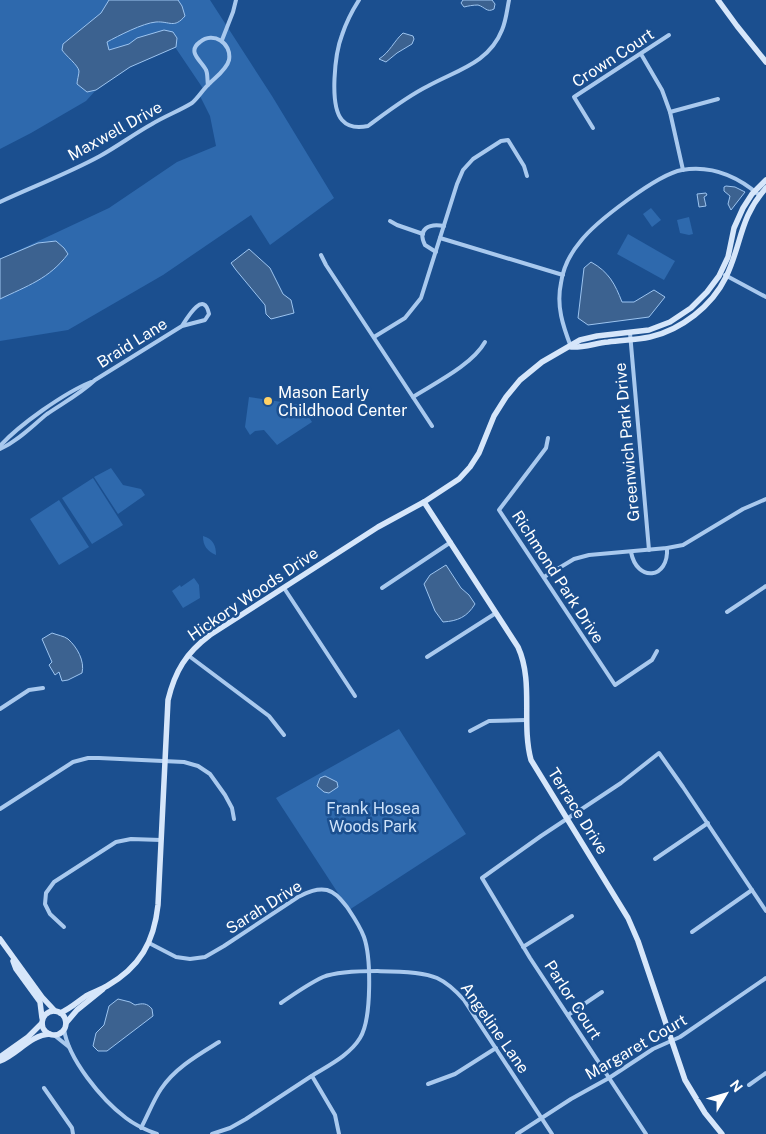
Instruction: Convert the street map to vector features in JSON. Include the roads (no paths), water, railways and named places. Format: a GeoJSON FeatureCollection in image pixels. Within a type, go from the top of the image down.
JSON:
{"type":"FeatureCollection","features":[{"type":"Feature","properties":{"kind":"street"},"geometry":{"type":"LineString","coordinates":[[208,85],[207,72],[194,53],[197,44],[208,37],[222,40],[236,0]]}},
{"type":"Feature","properties":{"kind":"street"},"geometry":{"type":"LineString","coordinates":[[359,0],[341,37],[334,69],[337,106],[340,116],[350,126],[360,128],[368,126],[428,85],[473,65],[493,46],[502,31],[509,0]]}},
{"type":"Feature","properties":{"kind":"street"},"geometry":{"type":"LineString","coordinates":[[718,0],[766,62]]}},
{"type":"Feature","properties":{"kind":"street","name":"Crown Court"},"geometry":{"type":"LineString","coordinates":[[594,128],[574,97],[669,35]]}},
{"type":"Feature","properties":{"kind":"street","name":"Maxwell Drive"},"geometry":{"type":"LineString","coordinates":[[0,202],[99,157],[152,123],[192,103],[228,62],[229,53],[222,40]]}},
{"type":"Feature","properties":{"kind":"street"},"geometry":{"type":"LineString","coordinates":[[641,54],[662,90],[670,112],[683,170]]}},
{"type":"Feature","properties":{"kind":"street"},"geometry":{"type":"LineString","coordinates":[[670,112],[718,98]]}},
{"type":"Feature","properties":{"kind":"street"},"geometry":{"type":"LineString","coordinates":[[374,337],[400,321],[418,304],[426,287],[457,184],[463,170],[473,159],[501,141],[508,140],[524,166],[527,176]]}},
{"type":"Feature","properties":{"kind":"street"},"geometry":{"type":"LineString","coordinates":[[571,346],[560,310],[559,295],[563,275],[574,250],[594,228],[647,187],[666,176],[683,170],[717,171],[734,178],[757,193]]}},
{"type":"Feature","properties":{"kind":"street","name":"Hickory Woods Drive"},"geometry":{"type":"LineString","coordinates":[[571,346],[577,348],[597,343],[657,335],[682,323],[705,305],[735,254],[744,222],[757,193],[766,180]]}},
{"type":"Feature","properties":{"kind":"street","name":"Hickory Woods Drive"},"geometry":{"type":"LineString","coordinates":[[757,193],[766,188]]}},
{"type":"Feature","properties":{"kind":"street"},"geometry":{"type":"LineString","coordinates":[[390,221],[396,225],[423,234]]}},
{"type":"Feature","properties":{"kind":"street"},"geometry":{"type":"LineString","coordinates":[[436,252],[425,245],[422,238],[423,234],[430,226],[436,224],[444,226]]}},
{"type":"Feature","properties":{"kind":"street"},"geometry":{"type":"LineString","coordinates":[[440,238],[563,275]]}},
{"type":"Feature","properties":{"kind":"street"},"geometry":{"type":"LineString","coordinates":[[321,255],[432,426]]}},
{"type":"Feature","properties":{"kind":"street"},"geometry":{"type":"LineString","coordinates":[[724,274],[766,297]]}},
{"type":"Feature","properties":{"kind":"street","name":"Hickory Woods Drive"},"geometry":{"type":"LineString","coordinates":[[58,1012],[69,1010],[85,997],[106,986],[132,968],[149,943],[156,920],[168,700],[176,674],[189,656],[210,636],[378,527],[451,486],[470,467],[479,453],[494,416],[506,397],[520,380],[542,362],[576,342],[590,337],[630,333],[659,326],[679,317],[700,300],[724,274]]}},
{"type":"Feature","properties":{"kind":"street","name":"Braid Lane"},"geometry":{"type":"LineString","coordinates":[[0,447],[45,409],[80,386],[95,380],[182,326],[205,320],[209,314],[208,309],[200,304],[195,306],[182,326]]}},
{"type":"Feature","properties":{"kind":"street","name":"Greenwich Park Drive"},"geometry":{"type":"LineString","coordinates":[[630,333],[650,550]]}},
{"type":"Feature","properties":{"kind":"street"},"geometry":{"type":"LineString","coordinates":[[413,397],[469,360],[479,351],[484,342]]}},
{"type":"Feature","properties":{"kind":"street","name":"Richmond Park Drive"},"geometry":{"type":"LineString","coordinates":[[548,438],[546,448],[499,510],[615,685],[652,660],[658,651]]}},
{"type":"Feature","properties":{"kind":"street"},"geometry":{"type":"LineString","coordinates":[[544,577],[574,559],[667,548],[689,542],[743,509],[766,499]]}},
{"type":"Feature","properties":{"kind":"street","name":"Terrace Drive"},"geometry":{"type":"LineString","coordinates":[[424,502],[496,612],[522,656],[526,674],[526,739],[531,760],[628,918],[638,941],[678,1065],[693,1096],[722,1134]]}},
{"type":"Feature","properties":{"kind":"street"},"geometry":{"type":"LineString","coordinates":[[382,588],[451,542]]}},
{"type":"Feature","properties":{"kind":"street"},"geometry":{"type":"LineString","coordinates":[[631,552],[636,567],[643,572],[651,573],[658,571],[664,566],[667,559],[667,548]]}},
{"type":"Feature","properties":{"kind":"street"},"geometry":{"type":"LineString","coordinates":[[727,612],[766,586]]}},
{"type":"Feature","properties":{"kind":"street"},"geometry":{"type":"LineString","coordinates":[[284,588],[355,696]]}},
{"type":"Feature","properties":{"kind":"street"},"geometry":{"type":"LineString","coordinates":[[428,657],[496,612]]}},
{"type":"Feature","properties":{"kind":"street"},"geometry":{"type":"LineString","coordinates":[[189,656],[269,716],[284,735]]}},
{"type":"Feature","properties":{"kind":"street"},"geometry":{"type":"LineString","coordinates":[[0,709],[29,690],[44,688]]}},
{"type":"Feature","properties":{"kind":"street"},"geometry":{"type":"LineString","coordinates":[[470,731],[489,720],[526,720]]}},
{"type":"Feature","properties":{"kind":"street"},"geometry":{"type":"LineString","coordinates":[[566,819],[621,783],[659,753],[766,911]]}},
{"type":"Feature","properties":{"kind":"street"},"geometry":{"type":"LineString","coordinates":[[0,809],[63,768],[80,760],[99,758],[191,763],[207,772],[227,798],[234,818]]}},
{"type":"Feature","properties":{"kind":"street","name":"Parlor Court"},"geometry":{"type":"LineString","coordinates":[[566,819],[482,878],[524,947],[646,1134]]}},
{"type":"Feature","properties":{"kind":"street"},"geometry":{"type":"LineString","coordinates":[[655,859],[708,823]]}},
{"type":"Feature","properties":{"kind":"street"},"geometry":{"type":"LineString","coordinates":[[64,927],[50,914],[45,904],[46,893],[54,882],[116,842],[131,839],[161,840]]}},
{"type":"Feature","properties":{"kind":"street","name":"Sarah Drive"},"geometry":{"type":"LineString","coordinates":[[149,943],[176,957],[190,959],[204,956],[224,946],[298,897],[308,892],[322,889],[333,892],[339,897],[359,927],[366,944],[368,973],[367,1014],[362,1035],[348,1052],[312,1076],[230,1128],[212,1134]]}},
{"type":"Feature","properties":{"kind":"street"},"geometry":{"type":"LineString","coordinates":[[692,932],[752,890]]}},
{"type":"Feature","properties":{"kind":"street"},"geometry":{"type":"LineString","coordinates":[[524,947],[572,916]]}},
{"type":"Feature","properties":{"kind":"street"},"geometry":{"type":"LineString","coordinates":[[0,939],[42,997],[64,1017],[69,1047]]}},
{"type":"Feature","properties":{"kind":"street"},"geometry":{"type":"LineString","coordinates":[[10,954],[16,970],[40,1002],[44,1030],[69,1047],[99,1092],[126,1118],[142,1128],[157,1134]]}},
{"type":"Feature","properties":{"kind":"street","name":"Angeline Lane"},"geometry":{"type":"LineString","coordinates":[[281,1003],[305,987],[325,977],[346,973],[420,973],[445,982],[464,1000],[552,1134]]}},
{"type":"Feature","properties":{"kind":"street","name":"Margaret Court"},"geometry":{"type":"LineString","coordinates":[[517,1134],[653,1049],[690,1031],[766,978]]}},
{"type":"Feature","properties":{"kind":"street","name":"Hickory Woods Drive"},"geometry":{"type":"LineString","coordinates":[[65,1026],[77,1010],[106,986]]}},
{"type":"Feature","properties":{"kind":"street"},"geometry":{"type":"LineString","coordinates":[[568,1015],[602,992]]}},
{"type":"Feature","properties":{"kind":"street"},"geometry":{"type":"LineString","coordinates":[[0,1059],[28,1037],[47,1012],[58,1012]]}},
{"type":"Feature","properties":{"kind":"street"},"geometry":{"type":"LineString","coordinates":[[0,1059],[23,1048],[35,1037],[58,1034],[65,1026]]}},
{"type":"Feature","properties":{"kind":"street"},"geometry":{"type":"LineString","coordinates":[[142,1128],[157,1095],[167,1080],[181,1067],[219,1042]]}},
{"type":"Feature","properties":{"kind":"street"},"geometry":{"type":"LineString","coordinates":[[428,1084],[455,1074],[496,1048]]}},
{"type":"Feature","properties":{"kind":"street"},"geometry":{"type":"LineString","coordinates":[[749,1085],[766,1073]]}},
{"type":"Feature","properties":{"kind":"street"},"geometry":{"type":"LineString","coordinates":[[312,1076],[336,1115],[339,1134]]}},
{"type":"Feature","properties":{"kind":"street"},"geometry":{"type":"LineString","coordinates":[[44,1088],[72,1128],[74,1134]]}},
{"type":"Feature","properties":{"kind":"place","name":"Mason Early Childhood Center"},"geometry":{"type":"Point","coordinates":[268,401]}},
{"type":"Feature","properties":{"kind":"park label","name":"Frank Hosea Woods Park"},"geometry":{"type":"Point","coordinates":[373,817]}}]}
